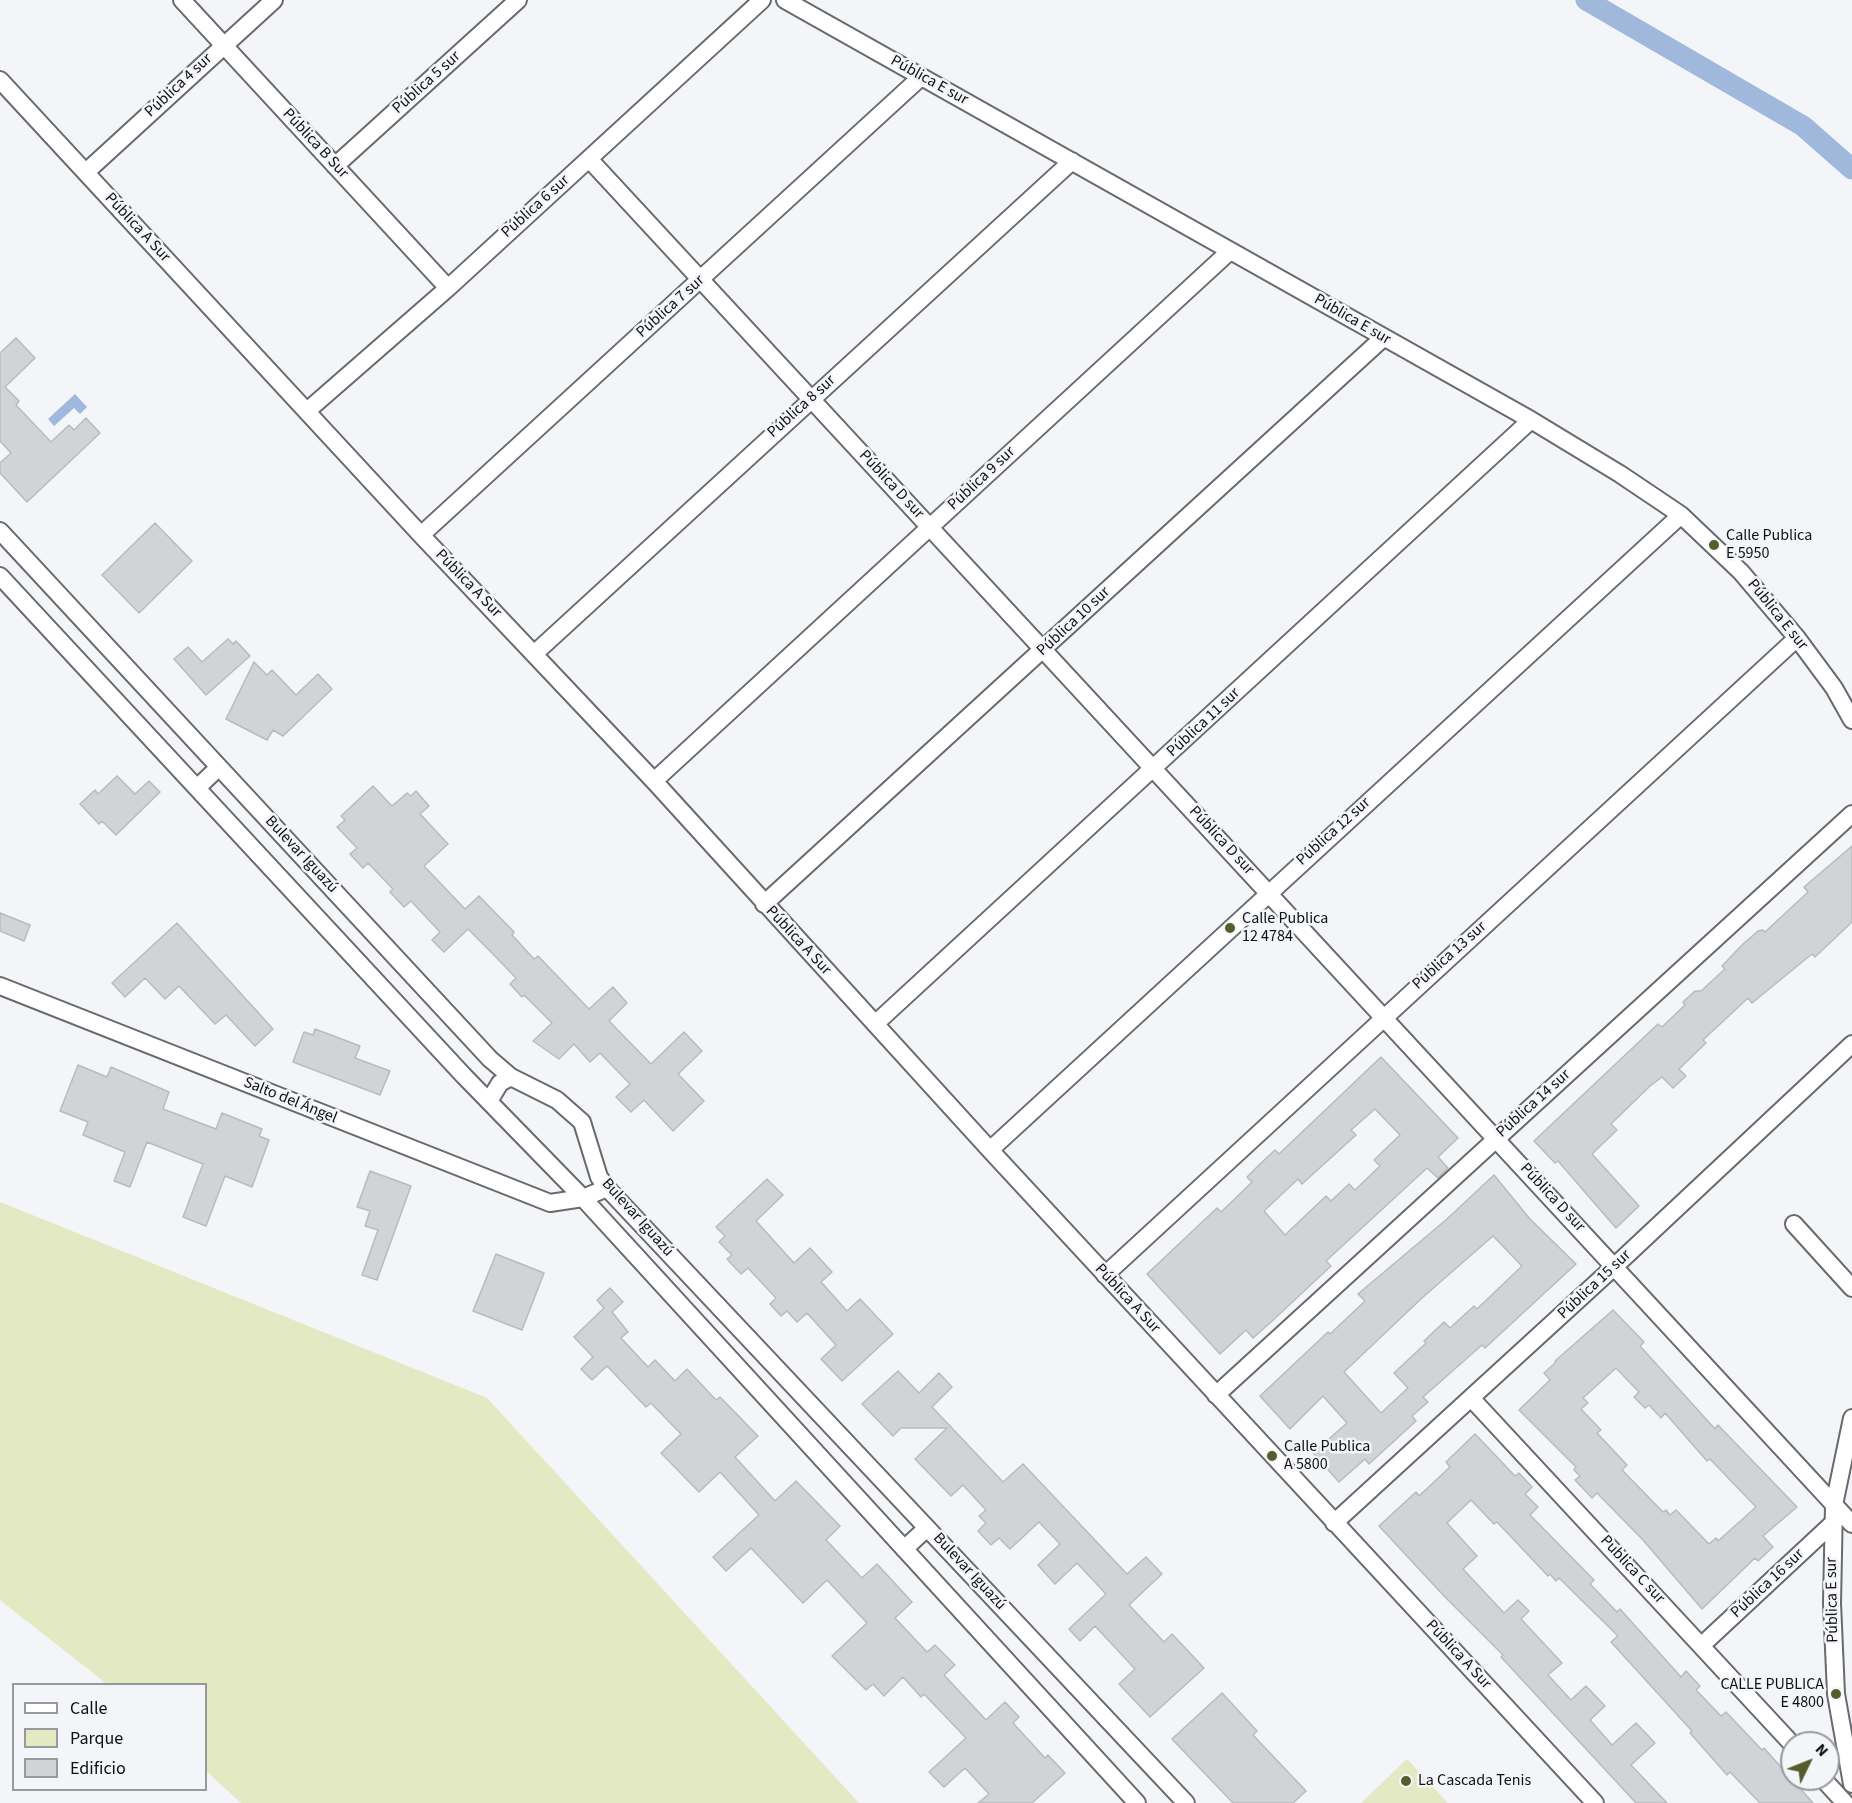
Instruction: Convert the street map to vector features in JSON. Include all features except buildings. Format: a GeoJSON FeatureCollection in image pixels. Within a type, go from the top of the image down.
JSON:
{"type":"FeatureCollection","features":[{"type":"Feature","properties":{"kind":"street","name":"Pública B Sur"},"geometry":{"type":"LineString","coordinates":[[182,0],[448,288]]}},
{"type":"Feature","properties":{"kind":"street","name":"Pública 4 sur"},"geometry":{"type":"LineString","coordinates":[[86,172],[274,0]]}},
{"type":"Feature","properties":{"kind":"street","name":"Pública 5 sur"},"geometry":{"type":"LineString","coordinates":[[335,166],[518,0]]}},
{"type":"Feature","properties":{"kind":"street","name":"Pública 6 sur"},"geometry":{"type":"LineString","coordinates":[[307,411],[448,288],[762,0]]}},
{"type":"Feature","properties":{"kind":"street","name":"Pública E sur"},"geometry":{"type":"LineString","coordinates":[[785,0],[1531,420],[1620,474],[1681,515],[1742,572],[1797,638],[1834,688],[1852,720]]}},
{"type":"Feature","properties":{"kind":"street","name":"Pública 7 sur"},"geometry":{"type":"LineString","coordinates":[[421,536],[921,77]]}},
{"type":"Feature","properties":{"kind":"street","name":"Pública A Sur"},"geometry":{"type":"LineString","coordinates":[[0,80],[421,536],[654,781],[1105,1275],[1595,1803]]}},
{"type":"Feature","properties":{"kind":"street","name":"Pública D sur"},"geometry":{"type":"LineString","coordinates":[[590,159],[1616,1266],[1852,1524]]}},
{"type":"Feature","properties":{"kind":"street","name":"Pública 8 sur"},"geometry":{"type":"LineString","coordinates":[[534,654],[1072,161]]}},
{"type":"Feature","properties":{"kind":"street","name":"Pública 9 sur"},"geometry":{"type":"LineString","coordinates":[[654,781],[1230,251]]}},
{"type":"Feature","properties":{"kind":"street","name":"Pública 10 sur"},"geometry":{"type":"LineString","coordinates":[[764,904],[1383,338]]}},
{"type":"Feature","properties":{"kind":"street","name":"Pública 11 sur"},"geometry":{"type":"LineString","coordinates":[[875,1024],[1531,420]]}},
{"type":"Feature","properties":{"kind":"street","name":"Pública 12 sur"},"geometry":{"type":"LineString","coordinates":[[990,1150],[1681,515]]}},
{"type":"Feature","properties":{"kind":"street","name":"Bulevar Iguazú"},"geometry":{"type":"LineString","coordinates":[[0,531],[482,1051],[511,1077],[557,1100],[582,1122],[599,1177],[607,1188],[1186,1803]]}},
{"type":"Feature","properties":{"kind":"street","name":"Bulevar Iguazú"},"geometry":{"type":"LineString","coordinates":[[0,576],[489,1101],[583,1198],[1137,1803]]}},
{"type":"Feature","properties":{"kind":"street","name":"Pública 13 sur"},"geometry":{"type":"LineString","coordinates":[[1105,1275],[1797,638]]}},
{"type":"Feature","properties":{"kind":"street"},"geometry":{"type":"LineString","coordinates":[[197,788],[219,767]]}},
{"type":"Feature","properties":{"kind":"street","name":"Pública 14 sur"},"geometry":{"type":"LineString","coordinates":[[1216,1395],[1852,814]]}},
{"type":"Feature","properties":{"kind":"street","name":"Salto del Ángel"},"geometry":{"type":"LineString","coordinates":[[0,986],[550,1203],[583,1198],[607,1188]]}},
{"type":"Feature","properties":{"kind":"street","name":"Pública 15 sur"},"geometry":{"type":"LineString","coordinates":[[1334,1523],[1616,1266],[1852,1044]]}},
{"type":"Feature","properties":{"kind":"street"},"geometry":{"type":"LineString","coordinates":[[489,1101],[500,1083],[511,1077]]}},
{"type":"Feature","properties":{"kind":"street"},"geometry":{"type":"LineString","coordinates":[[1794,1224],[1852,1288]]}},
{"type":"Feature","properties":{"kind":"street","name":"Publica C sur"},"geometry":{"type":"LineString","coordinates":[[1471,1398],[1780,1731]]}},
{"type":"Feature","properties":{"kind":"street","name":"Pública E sur"},"geometry":{"type":"LineString","coordinates":[[1852,1418],[1834,1505],[1832,1603],[1836,1695],[1852,1784]]}},
{"type":"Feature","properties":{"kind":"street","name":"Pública 16 sur"},"geometry":{"type":"LineString","coordinates":[[1702,1645],[1833,1524]]}},
{"type":"Feature","properties":{"kind":"street"},"geometry":{"type":"LineString","coordinates":[[904,1549],[927,1528]]}},
{"type":"Feature","properties":{"kind":"street"},"geometry":{"type":"LineString","coordinates":[[1834,1791],[1845,1803]]}},
{"type":"Feature","properties":{"kind":"green space"},"geometry":{"type":"Polygon","coordinates":[[[0,1202],[487,1398],[859,1803],[241,1803],[207,1772],[207,1683],[106,1683],[0,1600],[0,1202]]]}},
{"type":"Feature","properties":{"kind":"green space","name":"La Cascada Tenis"},"geometry":{"type":"Polygon","coordinates":[[[1407,1759],[1448,1803],[1361,1803],[1407,1759]]]}},
{"type":"Feature","properties":{"kind":"water"},"geometry":{"type":"Polygon","coordinates":[[[75,394],[87,407],[80,414],[74,408],[54,426],[48,419],[75,394]]]}},
{"type":"Feature","properties":{"kind":"waterway"},"geometry":{"type":"LineString","coordinates":[[1586,0],[1803,126],[1852,169]]}},
{"type":"Feature","properties":{"kind":"place","name":"Calle Publica E 5950"},"geometry":{"type":"Point","coordinates":[1714,545]}},
{"type":"Feature","properties":{"kind":"place","name":"Calle Publica 12 4784"},"geometry":{"type":"Point","coordinates":[1230,928]}},
{"type":"Feature","properties":{"kind":"place","name":"Calle Publica A 5800"},"geometry":{"type":"Point","coordinates":[1272,1456]}},
{"type":"Feature","properties":{"kind":"place","name":"CALLE PUBLICA E 4800"},"geometry":{"type":"Point","coordinates":[1836,1694]}},
{"type":"Feature","properties":{"kind":"place","name":"La Cascada Tenis"},"geometry":{"type":"Point","coordinates":[1406,1781]}}]}
